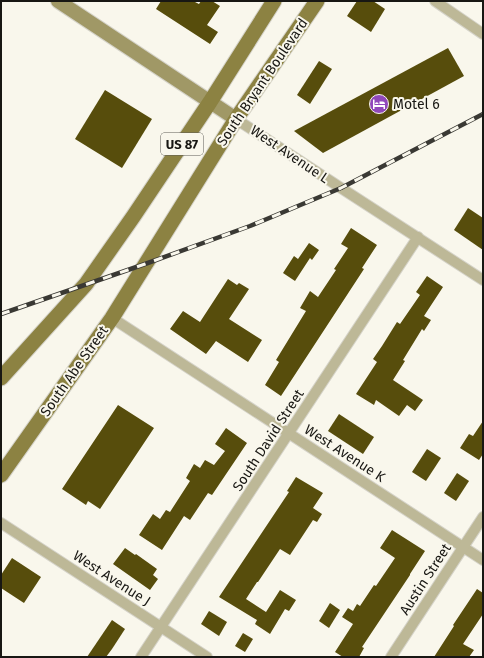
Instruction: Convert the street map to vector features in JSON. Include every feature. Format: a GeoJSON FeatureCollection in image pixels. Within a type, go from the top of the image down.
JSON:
{"type":"FeatureCollection","features":[{"type":"Feature","properties":{"kind":"main road","name":"West Avenue L"},"geometry":{"type":"LineString","coordinates":[[58,1],[236,119]]}},
{"type":"Feature","properties":{"kind":"main road","name":"US 87"},"geometry":{"type":"LineString","coordinates":[[1,378],[86,284],[210,102],[274,1]]}},
{"type":"Feature","properties":{"kind":"main road","name":"South Bryant Boulevard"},"geometry":{"type":"LineString","coordinates":[[144,264],[236,119],[317,1]]}},
{"type":"Feature","properties":{"kind":"main road","name":"South Abe Street"},"geometry":{"type":"LineString","coordinates":[[1,475],[112,318],[144,264]]}},
{"type":"Feature","properties":{"kind":"street"},"geometry":{"type":"LineString","coordinates":[[435,1],[483,34]]}},
{"type":"Feature","properties":{"kind":"street","name":"West Avenue L"},"geometry":{"type":"LineString","coordinates":[[236,119],[483,280]]}},
{"type":"Feature","properties":{"kind":"street","name":"South David Street"},"geometry":{"type":"LineString","coordinates":[[142,657],[418,237]]}},
{"type":"Feature","properties":{"kind":"street","name":"West Avenue K"},"geometry":{"type":"LineString","coordinates":[[112,318],[483,560]]}},
{"type":"Feature","properties":{"kind":"street","name":"Austin Street"},"geometry":{"type":"LineString","coordinates":[[391,657],[483,517]]}},
{"type":"Feature","properties":{"kind":"street","name":"West Avenue J"},"geometry":{"type":"LineString","coordinates":[[1,523],[207,657]]}},
{"type":"Feature","properties":{"kind":"building"},"geometry":{"type":"Polygon","coordinates":[[[161,1],[193,1],[199,4],[201,1],[212,1],[220,6],[207,25],[218,32],[210,44],[156,9],[161,1]]]}},
{"type":"Feature","properties":{"kind":"building"},"geometry":{"type":"Polygon","coordinates":[[[357,1],[373,1],[385,9],[371,32],[347,16],[357,1]]]}},
{"type":"Feature","properties":{"kind":"building"},"geometry":{"type":"Polygon","coordinates":[[[448,48],[464,76],[323,153],[294,131],[448,48]]]}},
{"type":"Feature","properties":{"kind":"building"},"geometry":{"type":"Polygon","coordinates":[[[319,61],[332,69],[310,104],[297,95],[319,61]]]}},
{"type":"Feature","properties":{"kind":"building"},"geometry":{"type":"Polygon","coordinates":[[[105,90],[152,119],[122,168],[75,139],[105,90]]]}},
{"type":"Feature","properties":{"kind":"building"},"geometry":{"type":"Polygon","coordinates":[[[468,208],[483,218],[483,250],[454,230],[468,208]]]}},
{"type":"Feature","properties":{"kind":"building"},"geometry":{"type":"Polygon","coordinates":[[[351,228],[377,245],[362,268],[364,269],[281,396],[265,385],[279,362],[276,360],[306,311],[300,308],[310,291],[318,297],[336,270],[334,269],[348,248],[341,244],[351,228]]]}},
{"type":"Feature","properties":{"kind":"building"},"geometry":{"type":"Polygon","coordinates":[[[309,243],[319,250],[312,260],[310,258],[295,281],[283,273],[294,256],[298,259],[309,243]]]}},
{"type":"Feature","properties":{"kind":"building"},"geometry":{"type":"Polygon","coordinates":[[[427,276],[443,287],[424,316],[431,320],[424,331],[422,329],[393,380],[423,400],[415,411],[407,405],[399,416],[376,400],[374,405],[356,394],[377,362],[373,359],[397,322],[400,324],[420,295],[416,292],[427,276]]]}},
{"type":"Feature","properties":{"kind":"building"},"geometry":{"type":"Polygon","coordinates":[[[228,279],[237,285],[239,283],[249,289],[229,319],[262,340],[248,362],[216,341],[206,354],[170,329],[183,311],[200,322],[228,279]]]}},
{"type":"Feature","properties":{"kind":"building"},"geometry":{"type":"Polygon","coordinates":[[[118,405],[154,428],[100,509],[88,501],[86,505],[62,489],[118,405]]]}},
{"type":"Feature","properties":{"kind":"building"},"geometry":{"type":"Polygon","coordinates":[[[339,414],[374,437],[363,454],[328,431],[339,414]]]}},
{"type":"Feature","properties":{"kind":"building"},"geometry":{"type":"Polygon","coordinates":[[[483,421],[483,454],[479,460],[460,448],[469,434],[473,436],[483,421]]]}},
{"type":"Feature","properties":{"kind":"building"},"geometry":{"type":"Polygon","coordinates":[[[226,428],[247,443],[212,495],[208,493],[190,520],[184,516],[162,550],[139,535],[153,514],[160,519],[166,510],[170,512],[190,481],[186,478],[194,464],[200,468],[205,460],[214,465],[225,451],[215,444],[226,428]]]}},
{"type":"Feature","properties":{"kind":"building"},"geometry":{"type":"Polygon","coordinates":[[[427,449],[441,458],[426,481],[412,472],[427,449]]]}},
{"type":"Feature","properties":{"kind":"building"},"geometry":{"type":"Polygon","coordinates":[[[457,473],[469,481],[456,501],[444,493],[457,473]]]}},
{"type":"Feature","properties":{"kind":"building"},"geometry":{"type":"Polygon","coordinates":[[[296,477],[323,493],[313,508],[322,514],[317,522],[313,520],[290,555],[280,549],[246,599],[266,612],[280,590],[296,600],[289,611],[285,609],[270,634],[255,624],[257,620],[219,597],[289,492],[287,491],[296,477]]]}},
{"type":"Feature","properties":{"kind":"building"},"geometry":{"type":"Polygon","coordinates":[[[392,530],[425,551],[362,647],[364,648],[359,657],[343,657],[335,652],[353,624],[342,617],[348,608],[353,611],[357,604],[360,606],[395,558],[380,548],[392,530]]]}},
{"type":"Feature","properties":{"kind":"building"},"geometry":{"type":"Polygon","coordinates":[[[125,548],[157,569],[153,575],[158,579],[150,590],[113,564],[125,548]]]}},
{"type":"Feature","properties":{"kind":"building"},"geometry":{"type":"Polygon","coordinates":[[[12,558],[41,577],[24,603],[1,588],[1,575],[12,558]]]}},
{"type":"Feature","properties":{"kind":"building"},"geometry":{"type":"Polygon","coordinates":[[[477,589],[483,593],[483,614],[463,644],[474,650],[469,657],[434,657],[454,626],[453,625],[477,589]]]}},
{"type":"Feature","properties":{"kind":"building"},"geometry":{"type":"Polygon","coordinates":[[[330,603],[340,610],[329,628],[319,621],[330,603]]]}},
{"type":"Feature","properties":{"kind":"building"},"geometry":{"type":"Polygon","coordinates":[[[209,611],[227,622],[219,636],[201,624],[209,611]]]}},
{"type":"Feature","properties":{"kind":"building"},"geometry":{"type":"Polygon","coordinates":[[[112,620],[125,629],[112,649],[106,657],[87,657],[112,620]]]}},
{"type":"Feature","properties":{"kind":"building"},"geometry":{"type":"Polygon","coordinates":[[[243,633],[253,639],[245,652],[235,646],[243,633]]]}},
{"type":"Feature","properties":{"kind":"railway"},"geometry":{"type":"LineString","coordinates":[[1,314],[250,226],[341,188],[483,114]]}},
{"type":"Feature","properties":{"kind":"place","name":"Motel 6"},"geometry":{"type":"Point","coordinates":[379,104]}}]}
